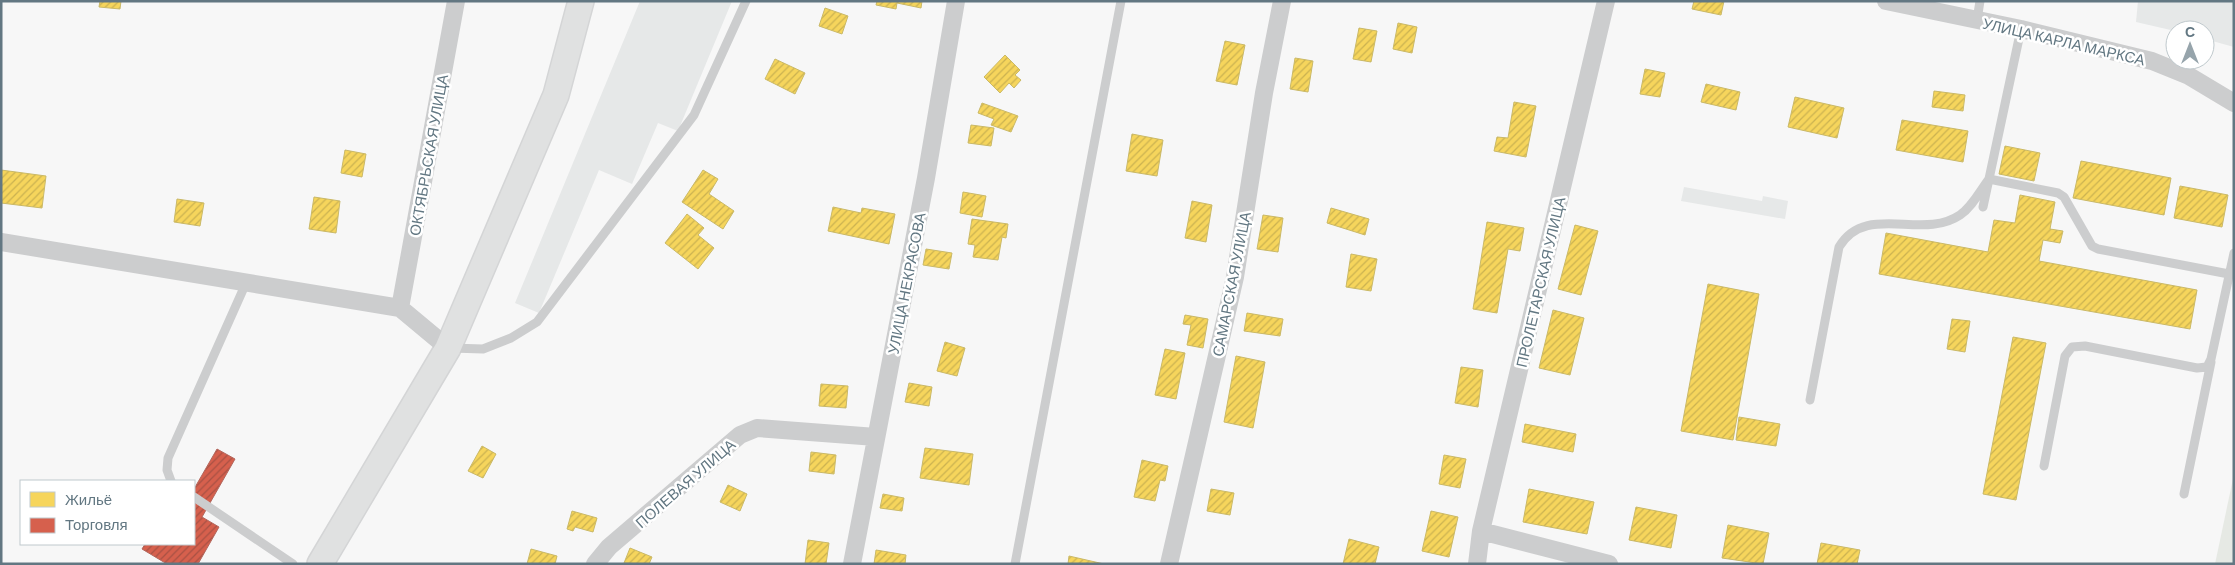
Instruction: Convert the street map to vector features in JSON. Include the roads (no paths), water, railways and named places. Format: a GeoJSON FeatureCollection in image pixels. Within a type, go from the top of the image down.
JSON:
{"type":"FeatureCollection","features":[{"type":"Feature","properties":{"kind":"street","name":"ОКТЯБРЬСКАЯ УЛИЦА"},"geometry":{"type":"LineString","coordinates":[[400,308],[456,1]]}},
{"type":"Feature","properties":{"kind":"street"},"geometry":{"type":"LineString","coordinates":[[320,564],[448,348],[556,95],[581,1]]}},
{"type":"Feature","properties":{"kind":"street","name":"УЛИЦА НЕКРАСОВА"},"geometry":{"type":"LineString","coordinates":[[852,564],[926,178],[956,1]]}},
{"type":"Feature","properties":{"kind":"street","name":"САМАРСКАЯ УЛИЦА"},"geometry":{"type":"LineString","coordinates":[[1169,564],[1235,277],[1264,93],[1282,1]]}},
{"type":"Feature","properties":{"kind":"street","name":"ПРОЛЕТАРСКАЯ УЛИЦА"},"geometry":{"type":"LineString","coordinates":[[1477,564],[1481,531],[1606,1]]}},
{"type":"Feature","properties":{"kind":"street","name":"УЛИЦА КАРЛА МАРКСА"},"geometry":{"type":"LineString","coordinates":[[1886,1],[2021,29],[2171,67],[2234,103]]}},
{"type":"Feature","properties":{"kind":"street"},"geometry":{"type":"LineString","coordinates":[[1,242],[400,308],[448,348]]}},
{"type":"Feature","properties":{"kind":"street","name":"ПОЛЕВАЯ УЛИЦА"},"geometry":{"type":"LineString","coordinates":[[595,564],[609,547],[740,435],[757,428],[876,437]]}},
{"type":"Feature","properties":{"kind":"street"},"geometry":{"type":"LineString","coordinates":[[1481,531],[1610,564]]}},
{"type":"Feature","properties":{"kind":"lane"},"geometry":{"type":"LineString","coordinates":[[448,348],[483,349],[511,338],[537,322],[694,115],[746,1]]}},
{"type":"Feature","properties":{"kind":"lane"},"geometry":{"type":"LineString","coordinates":[[1015,564],[1122,1]]}},
{"type":"Feature","properties":{"kind":"lane"},"geometry":{"type":"LineString","coordinates":[[1977,20],[1980,1]]}},
{"type":"Feature","properties":{"kind":"lane"},"geometry":{"type":"LineString","coordinates":[[1983,207],[2021,29]]}},
{"type":"Feature","properties":{"kind":"lane"},"geometry":{"type":"LineString","coordinates":[[1989,180],[2058,193],[2064,197],[2092,246],[2098,250],[2229,274]]}},
{"type":"Feature","properties":{"kind":"lane"},"geometry":{"type":"LineString","coordinates":[[1810,400],[1839,247],[1845,236],[1854,229],[1868,225],[1933,224],[1948,221],[1967,209],[1989,180]]}},
{"type":"Feature","properties":{"kind":"lane"},"geometry":{"type":"LineString","coordinates":[[2184,494],[2234,253]]}},
{"type":"Feature","properties":{"kind":"lane"},"geometry":{"type":"LineString","coordinates":[[171,480],[166,470],[168,458],[246,283]]}},
{"type":"Feature","properties":{"kind":"lane"},"geometry":{"type":"LineString","coordinates":[[2044,466],[2064,356],[2072,347],[2085,346],[2197,368],[2207,367],[2211,359]]}},
{"type":"Feature","properties":{"kind":"lane"},"geometry":{"type":"LineString","coordinates":[[195,498],[293,564]]}}]}
